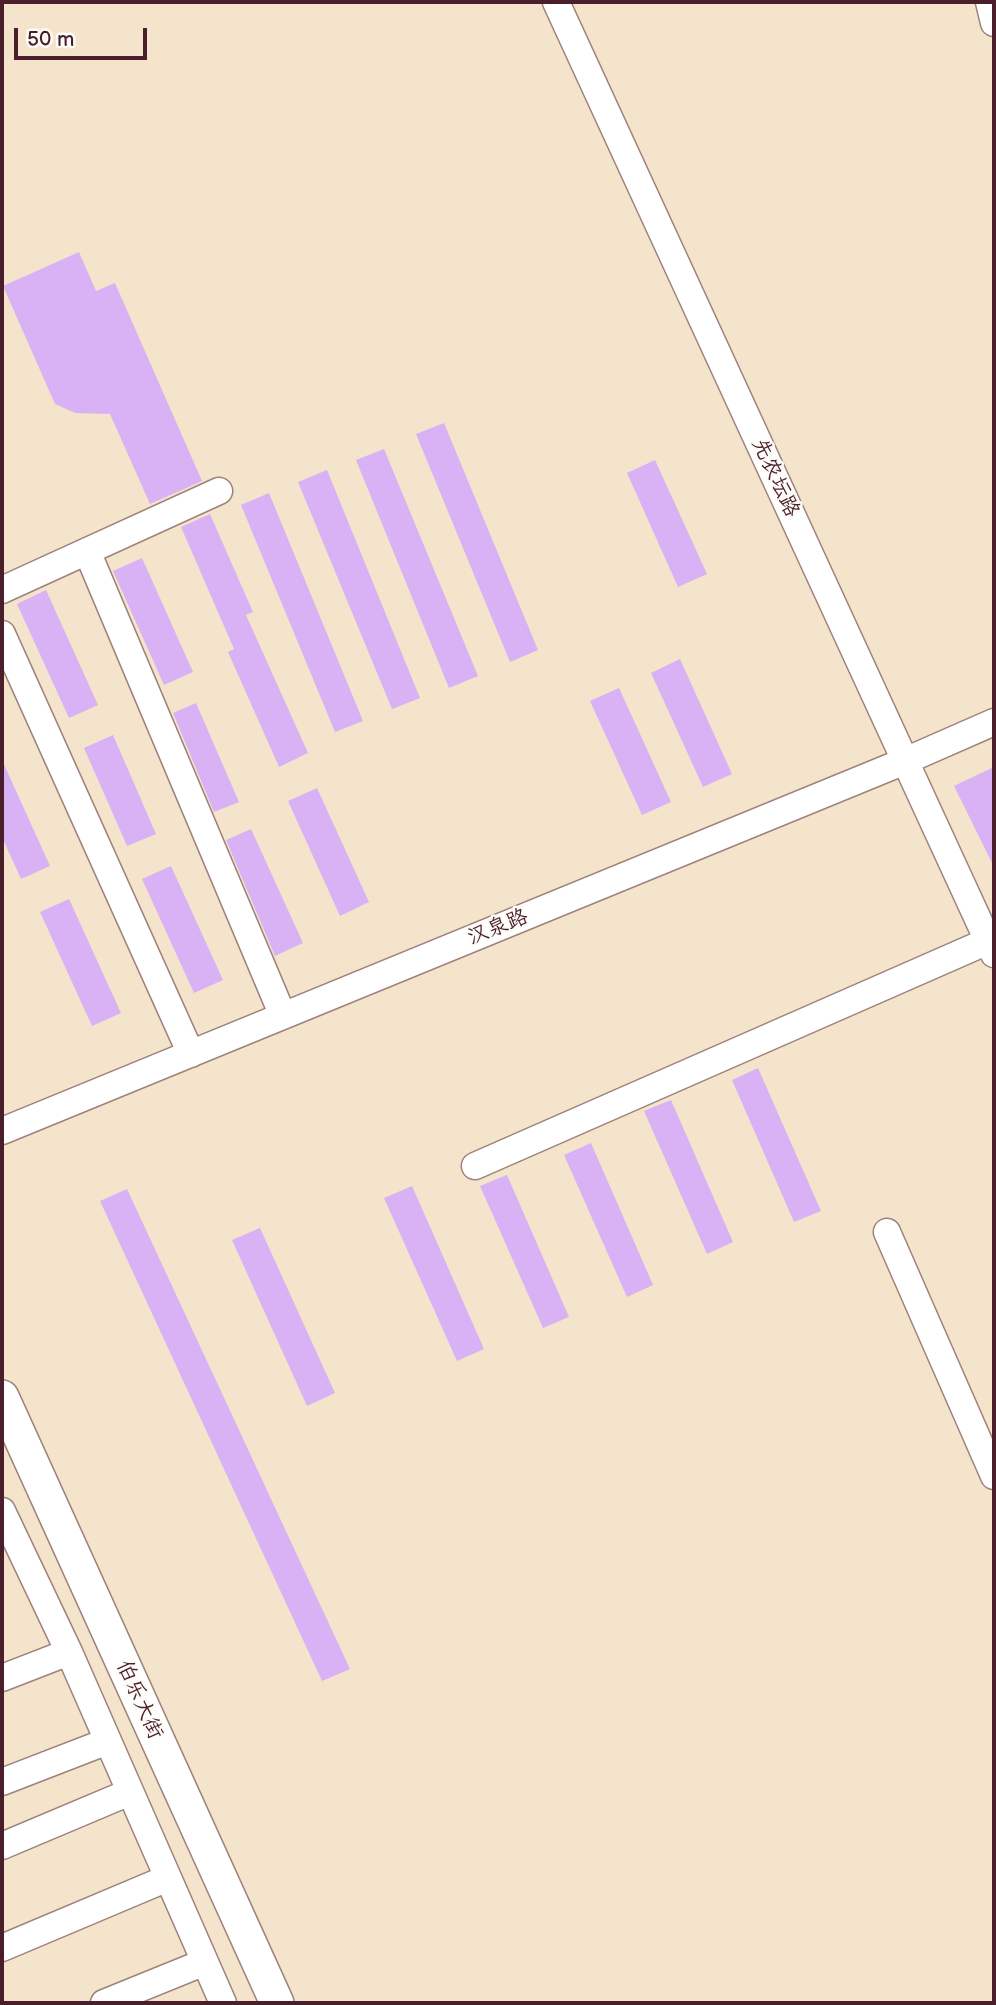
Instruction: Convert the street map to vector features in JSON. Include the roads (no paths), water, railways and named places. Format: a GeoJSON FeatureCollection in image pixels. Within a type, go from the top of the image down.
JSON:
{"type":"FeatureCollection","features":[{"type":"Feature","properties":{"kind":"main road","name":"伯乐大街"},"geometry":{"type":"LineString","coordinates":[[2,1396],[277,2003]]}},
{"type":"Feature","properties":{"kind":"street","name":"先农坛路"},"geometry":{"type":"LineString","coordinates":[[556,2],[991,948]]}},
{"type":"Feature","properties":{"kind":"street"},"geometry":{"type":"LineString","coordinates":[[989,2],[994,23]]}},
{"type":"Feature","properties":{"kind":"street"},"geometry":{"type":"LineString","coordinates":[[2,590],[219,491]]}},
{"type":"Feature","properties":{"kind":"street"},"geometry":{"type":"LineString","coordinates":[[87,551],[283,1016]]}},
{"type":"Feature","properties":{"kind":"street"},"geometry":{"type":"LineString","coordinates":[[2,634],[191,1054]]}},
{"type":"Feature","properties":{"kind":"street","name":"汉泉路"},"geometry":{"type":"LineString","coordinates":[[2,1131],[905,761],[994,722]]}},
{"type":"Feature","properties":{"kind":"street"},"geometry":{"type":"LineString","coordinates":[[475,1166],[991,948]]}},
{"type":"Feature","properties":{"kind":"street"},"geometry":{"type":"LineString","coordinates":[[887,1232],[994,1476]]}},
{"type":"Feature","properties":{"kind":"street"},"geometry":{"type":"LineString","coordinates":[[2,1511],[69,1651],[223,2003]]}},
{"type":"Feature","properties":{"kind":"street"},"geometry":{"type":"LineString","coordinates":[[2,1678],[69,1651]]}},
{"type":"Feature","properties":{"kind":"street"},"geometry":{"type":"LineString","coordinates":[[2,1782],[108,1741]]}},
{"type":"Feature","properties":{"kind":"street"},"geometry":{"type":"LineString","coordinates":[[2,1846],[130,1792]]}},
{"type":"Feature","properties":{"kind":"street"},"geometry":{"type":"LineString","coordinates":[[2,1948],[168,1878]]}},
{"type":"Feature","properties":{"kind":"street"},"geometry":{"type":"LineString","coordinates":[[104,2003],[205,1962]]}}]}
